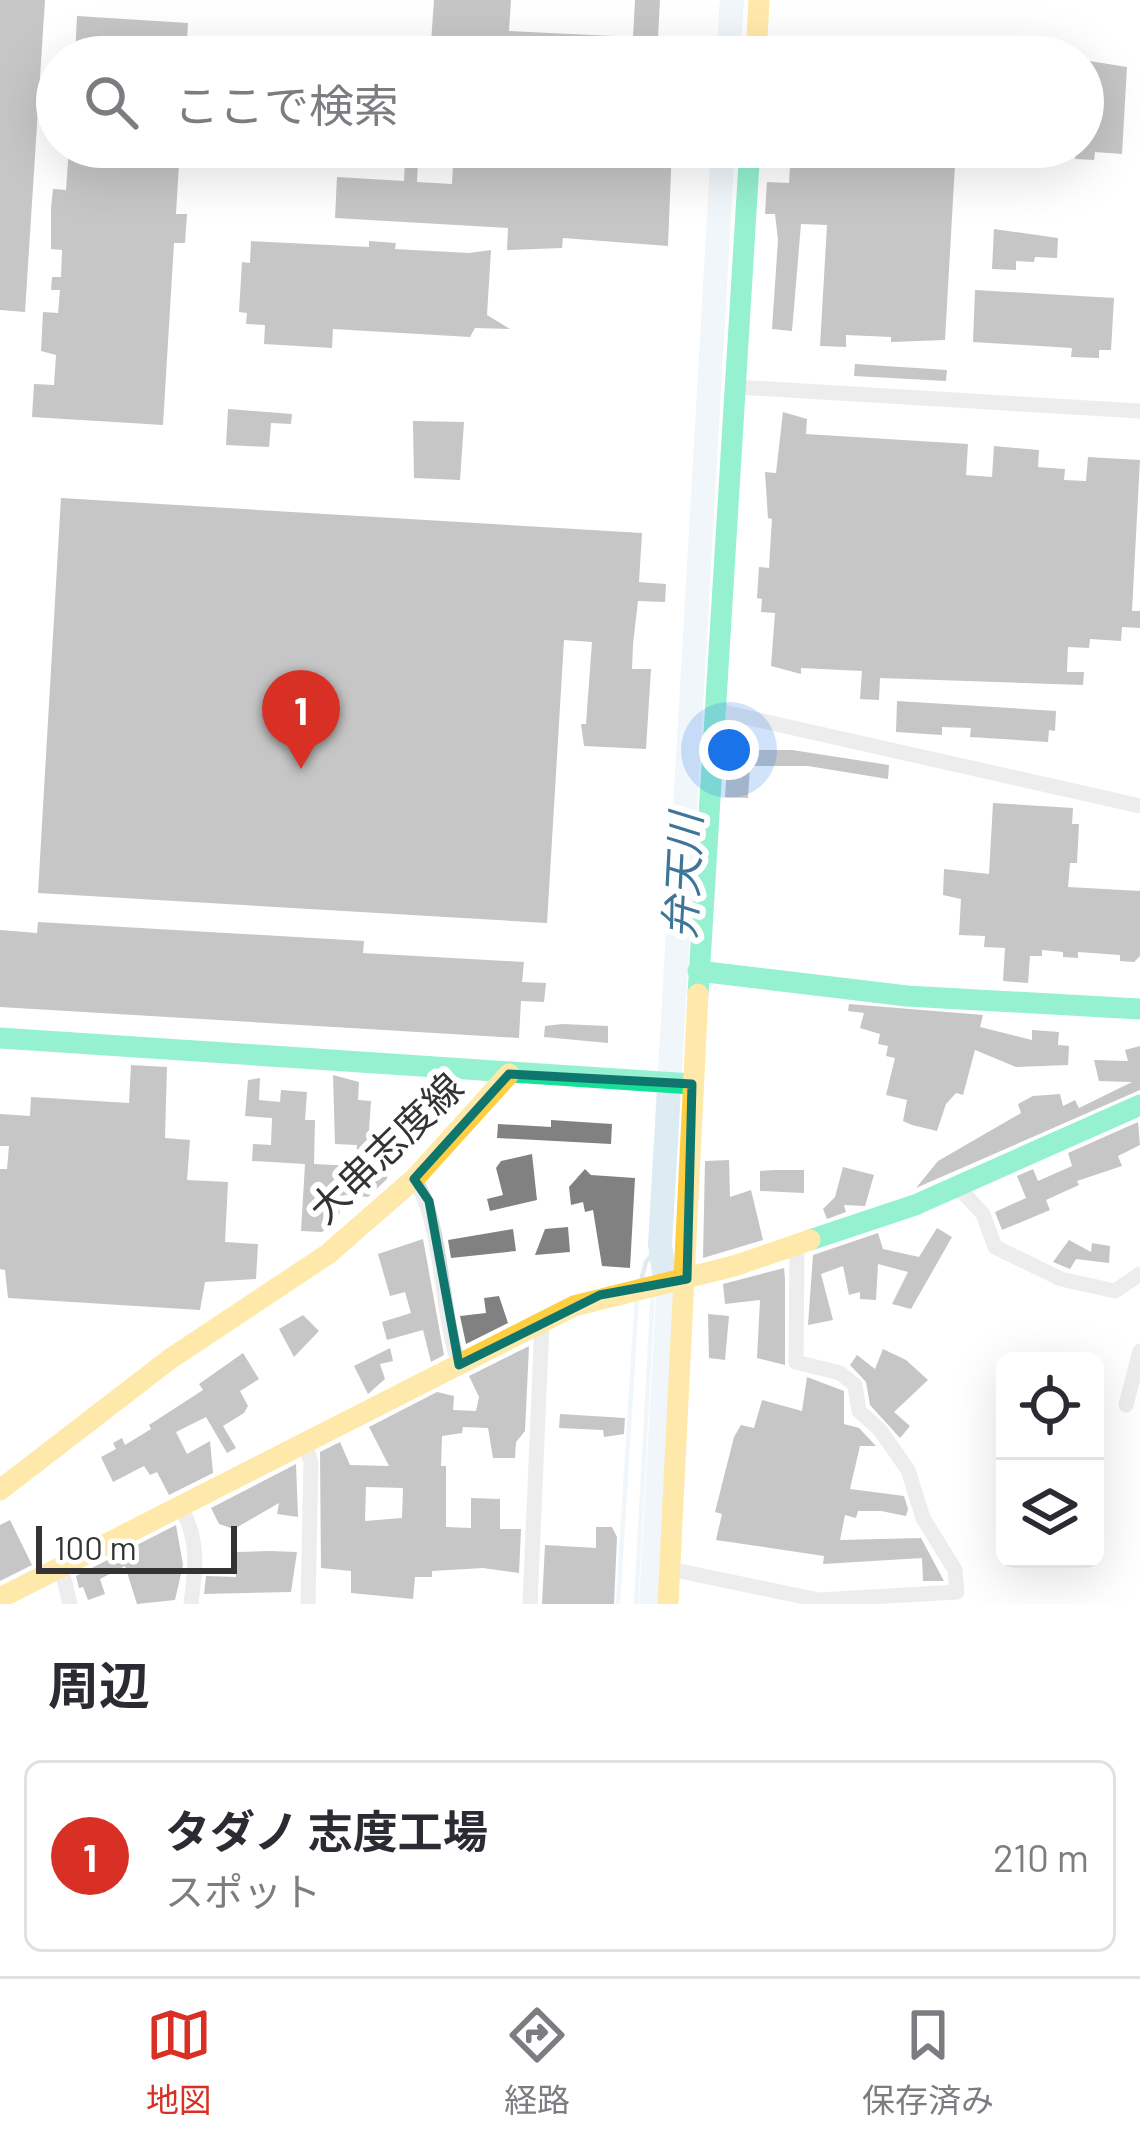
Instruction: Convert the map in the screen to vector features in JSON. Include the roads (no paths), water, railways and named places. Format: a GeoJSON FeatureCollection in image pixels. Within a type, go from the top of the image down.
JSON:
{"type":"FeatureCollection","features":[{"type":"Feature","properties":{"kind":"main road"},"geometry":{"type":"LineString","coordinates":[[757,36],[759,0]]}},
{"type":"Feature","properties":{"kind":"main road"},"geometry":{"type":"LineString","coordinates":[[668,1604],[687,1280],[684,1084],[698,971],[749,168]]}},
{"type":"Feature","properties":{"kind":"main road"},"geometry":{"type":"LineString","coordinates":[[698,971],[907,996],[1103,1012],[1140,1010]]}},
{"type":"Feature","properties":{"kind":"main road"},"geometry":{"type":"LineString","coordinates":[[0,1038],[509,1074]]}},
{"type":"Feature","properties":{"kind":"main road","name":"大串志度線"},"geometry":{"type":"LineString","coordinates":[[0,1490],[170,1359],[328,1254],[414,1179],[509,1074],[684,1084]]}},
{"type":"Feature","properties":{"kind":"main road"},"geometry":{"type":"LineString","coordinates":[[0,1598],[600,1295],[687,1280],[797,1244],[958,1187],[1140,1105]]}},
{"type":"Feature","properties":{"kind":"street"},"geometry":{"type":"LineString","coordinates":[[735,387],[1140,411]]}},
{"type":"Feature","properties":{"kind":"street"},"geometry":{"type":"LineString","coordinates":[[714,710],[1140,806]]}},
{"type":"Feature","properties":{"kind":"street"},"geometry":{"type":"LineString","coordinates":[[414,1179],[429,1201],[439,1279],[459,1365]]}},
{"type":"Feature","properties":{"kind":"street"},"geometry":{"type":"LineString","coordinates":[[958,1187],[983,1214],[995,1247],[1061,1279],[1114,1291],[1140,1274]]}},
{"type":"Feature","properties":{"kind":"street"},"geometry":{"type":"LineString","coordinates":[[670,1569],[819,1600],[958,1598],[955,1570],[923,1519],[908,1470],[880,1430],[859,1411],[855,1385],[840,1373],[796,1362],[797,1244]]}},
{"type":"Feature","properties":{"kind":"street"},"geometry":{"type":"LineString","coordinates":[[530,1604],[542,1323]]}},
{"type":"Feature","properties":{"kind":"street"},"geometry":{"type":"LineString","coordinates":[[1126,1405],[1140,1351]]}},
{"type":"Feature","properties":{"kind":"street"},"geometry":{"type":"LineString","coordinates":[[304,1442],[311,1462],[308,1604]]}},
{"type":"Feature","properties":{"kind":"street"},"geometry":{"type":"LineString","coordinates":[[180,1505],[194,1529],[197,1556],[191,1604]]}},
{"type":"Feature","properties":{"kind":"street"},"geometry":{"type":"LineString","coordinates":[[61,1567],[70,1604]]}},
{"type":"Feature","properties":{"kind":"waterway","name":"弁天川"},"geometry":{"type":"LineString","coordinates":[[729,36],[732,0]]}},
{"type":"Feature","properties":{"kind":"waterway","name":"弁天川"},"geometry":{"type":"LineString","coordinates":[[651,1604],[668,1298],[660,1245],[722,168]]}},
{"type":"Feature","properties":{"kind":"waterway"},"geometry":{"type":"LineString","coordinates":[[641,1281],[646,1262],[660,1245]]}},
{"type":"Feature","properties":{"kind":"waterway"},"geometry":{"type":"LineString","coordinates":[[655,1281],[659,1250]]}},
{"type":"Feature","properties":{"kind":"waterway"},"geometry":{"type":"LineString","coordinates":[[636,1604],[653,1292]]}},
{"type":"Feature","properties":{"kind":"waterway"},"geometry":{"type":"LineString","coordinates":[[618,1604],[637,1298]]}},
{"type":"Feature","properties":{"kind":"place","name":"タダノ 志度工場"},"geometry":{"type":"Point","coordinates":[301,769]}}]}
